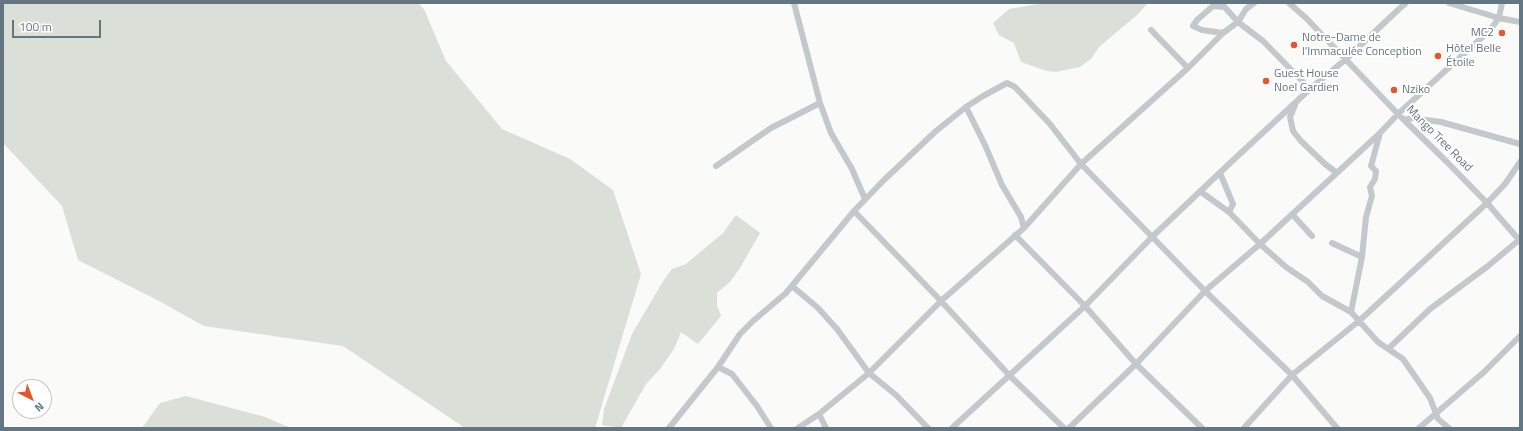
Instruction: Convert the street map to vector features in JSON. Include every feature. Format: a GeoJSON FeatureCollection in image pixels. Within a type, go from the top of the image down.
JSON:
{"type":"FeatureCollection","features":[{"type":"Feature","properties":{"kind":"street"},"geometry":{"type":"LineString","coordinates":[[794,3],[820,103],[835,142],[852,169],[865,198]]}},
{"type":"Feature","properties":{"kind":"street"},"geometry":{"type":"LineString","coordinates":[[798,428],[819,414],[869,373],[941,301],[1024,228],[1081,164],[1188,68],[1223,33],[1238,22],[1246,9],[1254,3]]}},
{"type":"Feature","properties":{"kind":"street","name":"Mango Tree Road"},"geometry":{"type":"LineString","coordinates":[[1289,3],[1306,18],[1398,114],[1487,203],[1520,241]]}},
{"type":"Feature","properties":{"kind":"street"},"geometry":{"type":"LineString","coordinates":[[952,428],[1085,306],[1153,236],[1310,89],[1346,59],[1406,3]]}},
{"type":"Feature","properties":{"kind":"street"},"geometry":{"type":"LineString","coordinates":[[1449,3],[1499,18],[1520,22]]}},
{"type":"Feature","properties":{"kind":"street"},"geometry":{"type":"LineString","coordinates":[[1069,428],[1136,364],[1205,291],[1260,244],[1490,30],[1499,18],[1502,3]]}},
{"type":"Feature","properties":{"kind":"street"},"geometry":{"type":"LineString","coordinates":[[1223,33],[1202,30],[1193,26],[1196,20],[1213,6],[1222,5],[1238,22],[1263,41],[1310,89]]}},
{"type":"Feature","properties":{"kind":"street"},"geometry":{"type":"LineString","coordinates":[[1151,30],[1188,68]]}},
{"type":"Feature","properties":{"kind":"street"},"geometry":{"type":"LineString","coordinates":[[669,428],[718,367],[740,334],[786,293],[865,198],[936,131],[966,107],[1007,83],[1010,83],[1015,87],[1050,124],[1081,164],[1153,236],[1205,291],[1292,375],[1337,428]]}},
{"type":"Feature","properties":{"kind":"street"},"geometry":{"type":"LineString","coordinates":[[1297,102],[1290,117],[1293,131],[1315,155],[1336,173]]}},
{"type":"Feature","properties":{"kind":"street"},"geometry":{"type":"LineString","coordinates":[[716,166],[772,128],[820,103]]}},
{"type":"Feature","properties":{"kind":"street"},"geometry":{"type":"LineString","coordinates":[[966,107],[985,145],[1002,185],[1021,218],[1024,228]]}},
{"type":"Feature","properties":{"kind":"street"},"geometry":{"type":"LineString","coordinates":[[1405,120],[1412,118],[1441,122],[1520,144]]}},
{"type":"Feature","properties":{"kind":"street"},"geometry":{"type":"LineString","coordinates":[[1351,312],[1362,257],[1366,217],[1372,196],[1370,188],[1375,179],[1376,171],[1371,166],[1380,132]]}},
{"type":"Feature","properties":{"kind":"street"},"geometry":{"type":"LineString","coordinates":[[1244,428],[1292,375],[1359,320],[1487,203],[1505,184],[1520,162]]}},
{"type":"Feature","properties":{"kind":"street"},"geometry":{"type":"LineString","coordinates":[[1220,174],[1233,204],[1229,212]]}},
{"type":"Feature","properties":{"kind":"street"},"geometry":{"type":"LineString","coordinates":[[1201,192],[1229,212],[1260,244],[1286,267],[1308,282],[1322,296],[1351,312],[1378,342],[1403,359],[1430,398],[1438,419],[1449,428]]}},
{"type":"Feature","properties":{"kind":"street"},"geometry":{"type":"LineString","coordinates":[[854,210],[1009,375],[1064,428]]}},
{"type":"Feature","properties":{"kind":"street"},"geometry":{"type":"LineString","coordinates":[[1292,214],[1312,236]]}},
{"type":"Feature","properties":{"kind":"street"},"geometry":{"type":"LineString","coordinates":[[1015,235],[1085,306],[1136,364],[1202,428]]}},
{"type":"Feature","properties":{"kind":"street"},"geometry":{"type":"LineString","coordinates":[[1388,348],[1430,309],[1520,241]]}},
{"type":"Feature","properties":{"kind":"street"},"geometry":{"type":"LineString","coordinates":[[1332,243],[1362,257]]}},
{"type":"Feature","properties":{"kind":"street"},"geometry":{"type":"LineString","coordinates":[[792,286],[818,308],[837,329],[869,373],[896,395],[928,428]]}},
{"type":"Feature","properties":{"kind":"street"},"geometry":{"type":"LineString","coordinates":[[1419,428],[1484,372],[1520,336]]}},
{"type":"Feature","properties":{"kind":"street"},"geometry":{"type":"LineString","coordinates":[[718,367],[732,374],[757,406],[771,428]]}},
{"type":"Feature","properties":{"kind":"street"},"geometry":{"type":"LineString","coordinates":[[819,414],[826,428]]}},
{"type":"Feature","properties":{"kind":"shaded area"},"geometry":{"type":"Polygon","coordinates":[[[3,3],[418,3],[424,9],[446,61],[502,129],[570,159],[613,190],[641,274],[595,428],[465,428],[343,346],[204,326],[159,301],[78,260],[62,206],[3,143],[3,3]]]}},
{"type":"Feature","properties":{"kind":"shaded area"},"geometry":{"type":"Polygon","coordinates":[[[1044,3],[1148,3],[1137,15],[1099,47],[1091,59],[1080,67],[1056,72],[1047,71],[1021,62],[1014,43],[999,35],[993,23],[1009,9],[1044,3]]]}},
{"type":"Feature","properties":{"kind":"shaded area"},"geometry":{"type":"Polygon","coordinates":[[[736,215],[760,233],[740,268],[730,282],[717,293],[717,305],[721,316],[698,344],[681,332],[674,349],[660,369],[646,384],[621,428],[602,425],[604,409],[632,334],[662,283],[672,269],[686,264],[723,233],[736,215]]]}},
{"type":"Feature","properties":{"kind":"shaded area"},"geometry":{"type":"Polygon","coordinates":[[[186,396],[265,417],[291,428],[142,428],[160,403],[186,396]]]}},
{"type":"Feature","properties":{"kind":"place","name":"MC2"},"geometry":{"type":"Point","coordinates":[1502,33]}},
{"type":"Feature","properties":{"kind":"place","name":"Notre-Dame de l'Immaculée Conception"},"geometry":{"type":"Point","coordinates":[1294,45]}},
{"type":"Feature","properties":{"kind":"place","name":"Hôtel Belle Étoile"},"geometry":{"type":"Point","coordinates":[1438,56]}},
{"type":"Feature","properties":{"kind":"place","name":"Guest House Noel Gardien"},"geometry":{"type":"Point","coordinates":[1266,81]}},
{"type":"Feature","properties":{"kind":"place","name":"Nziko"},"geometry":{"type":"Point","coordinates":[1394,90]}}]}
